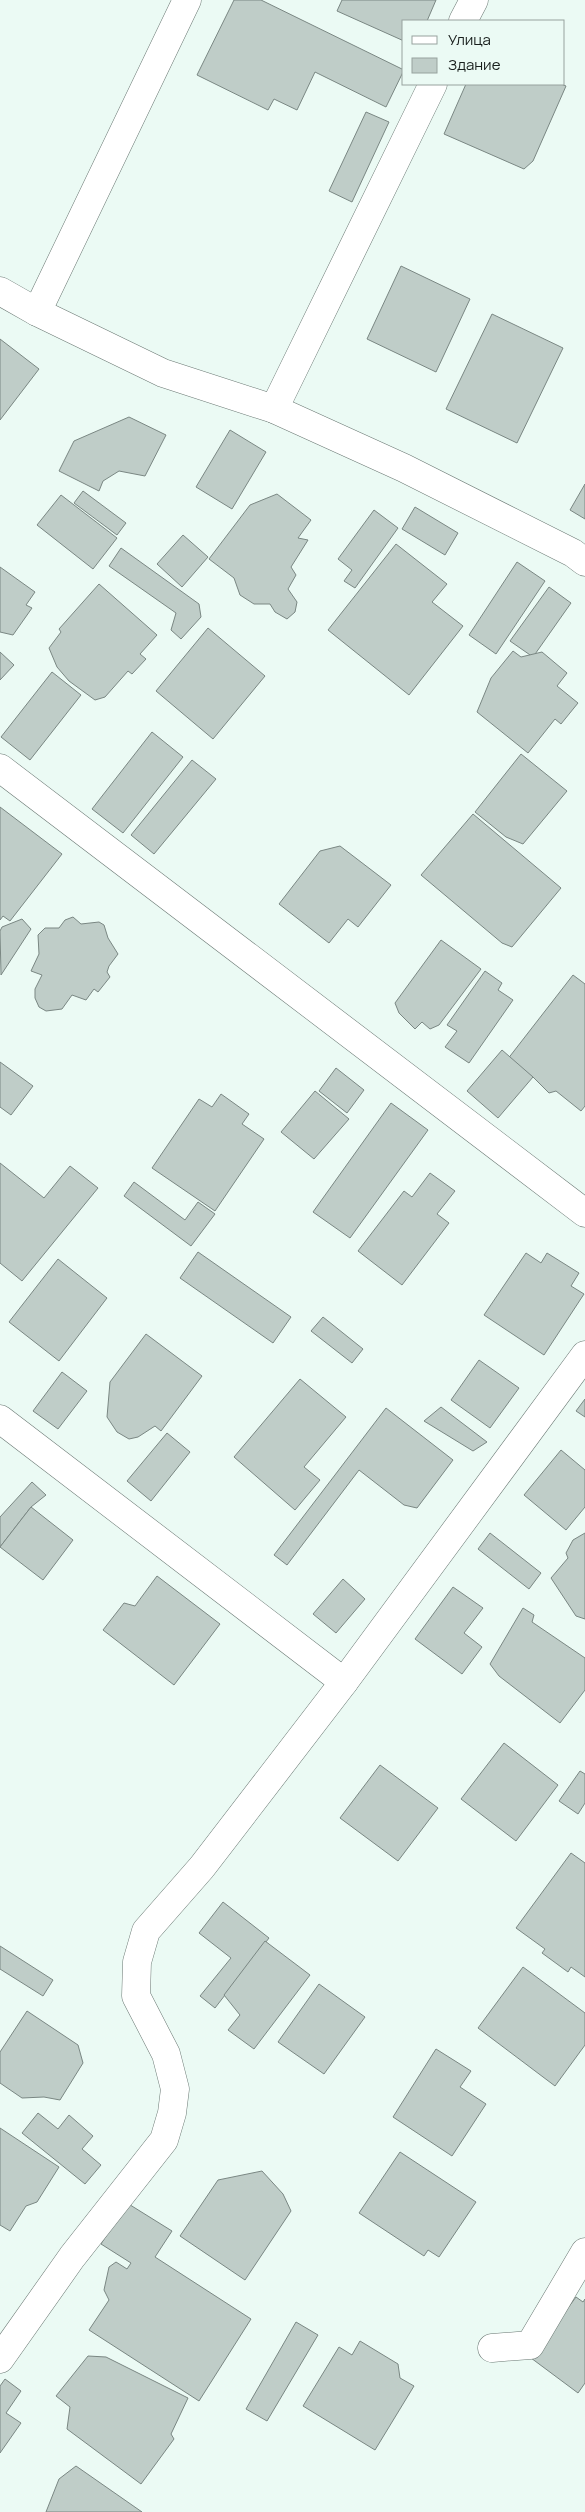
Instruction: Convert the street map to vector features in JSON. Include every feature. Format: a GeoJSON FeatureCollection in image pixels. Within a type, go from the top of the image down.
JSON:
{"type":"FeatureCollection","features":[{"type":"Feature","properties":{"kind":"street"},"geometry":{"type":"LineString","coordinates":[[37,312],[187,0]]}},
{"type":"Feature","properties":{"kind":"street"},"geometry":{"type":"LineString","coordinates":[[464,20],[474,0]]}},
{"type":"Feature","properties":{"kind":"street"},"geometry":{"type":"LineString","coordinates":[[274,409],[433,85]]}},
{"type":"Feature","properties":{"kind":"street"},"geometry":{"type":"LineString","coordinates":[[0,291],[37,312],[163,373],[274,409],[404,468],[573,553],[585,562]]}},
{"type":"Feature","properties":{"kind":"street"},"geometry":{"type":"LineString","coordinates":[[0,768],[585,1213]]}},
{"type":"Feature","properties":{"kind":"street"},"geometry":{"type":"LineString","coordinates":[[0,2360],[72,2257],[164,2140],[172,2112],[175,2089],[166,2054],[136,1996],[137,1962],[146,1931],[202,1867],[344,1682],[585,1354]]}},
{"type":"Feature","properties":{"kind":"street"},"geometry":{"type":"LineString","coordinates":[[0,1419],[344,1682]]}},
{"type":"Feature","properties":{"kind":"street"},"geometry":{"type":"LineString","coordinates":[[492,2348],[530,2346],[585,2252]]}},
{"type":"Feature","properties":{"kind":"building"},"geometry":{"type":"Polygon","coordinates":[[[234,0],[261,0],[402,69],[402,74],[386,107],[315,72],[297,110],[274,99],[268,110],[197,75],[234,0]]]}},
{"type":"Feature","properties":{"kind":"building"},"geometry":{"type":"Polygon","coordinates":[[[342,0],[436,0],[427,20],[402,20],[402,40],[337,11],[342,0]]]}},
{"type":"Feature","properties":{"kind":"building"},"geometry":{"type":"Polygon","coordinates":[[[466,85],[566,86],[533,161],[524,169],[444,134],[466,85]]]}},
{"type":"Feature","properties":{"kind":"building"},"geometry":{"type":"Polygon","coordinates":[[[366,112],[389,122],[352,202],[329,191],[366,112]]]}},
{"type":"Feature","properties":{"kind":"building"},"geometry":{"type":"Polygon","coordinates":[[[401,266],[470,299],[436,372],[367,339],[401,266]]]}},
{"type":"Feature","properties":{"kind":"building"},"geometry":{"type":"Polygon","coordinates":[[[492,314],[563,348],[517,443],[446,409],[492,314]]]}},
{"type":"Feature","properties":{"kind":"building"},"geometry":{"type":"Polygon","coordinates":[[[0,339],[39,369],[0,420],[0,339]]]}},
{"type":"Feature","properties":{"kind":"building"},"geometry":{"type":"Polygon","coordinates":[[[129,417],[166,435],[145,476],[119,471],[103,481],[99,491],[59,471],[74,441],[129,417]]]}},
{"type":"Feature","properties":{"kind":"building"},"geometry":{"type":"Polygon","coordinates":[[[230,430],[266,452],[232,509],[196,487],[230,430]]]}},
{"type":"Feature","properties":{"kind":"building"},"geometry":{"type":"Polygon","coordinates":[[[585,484],[585,519],[570,510],[585,484]]]}},
{"type":"Feature","properties":{"kind":"building"},"geometry":{"type":"Polygon","coordinates":[[[83,491],[126,523],[117,535],[74,503],[83,491]]]}},
{"type":"Feature","properties":{"kind":"building"},"geometry":{"type":"Polygon","coordinates":[[[277,494],[311,520],[298,538],[308,540],[291,567],[296,575],[288,589],[297,602],[295,612],[287,619],[275,612],[270,604],[254,604],[240,595],[234,578],[209,559],[250,505],[277,494]]]}},
{"type":"Feature","properties":{"kind":"building"},"geometry":{"type":"Polygon","coordinates":[[[61,495],[117,538],[93,569],[37,525],[61,495]]]}},
{"type":"Feature","properties":{"kind":"building"},"geometry":{"type":"Polygon","coordinates":[[[415,507],[458,533],[445,555],[402,529],[415,507]]]}},
{"type":"Feature","properties":{"kind":"building"},"geometry":{"type":"Polygon","coordinates":[[[374,510],[398,528],[355,588],[344,581],[352,570],[338,559],[374,510]]]}},
{"type":"Feature","properties":{"kind":"building"},"geometry":{"type":"Polygon","coordinates":[[[183,535],[208,557],[182,587],[157,564],[183,535]]]}},
{"type":"Feature","properties":{"kind":"building"},"geometry":{"type":"Polygon","coordinates":[[[396,544],[447,584],[432,602],[463,626],[409,695],[328,630],[396,544]]]}},
{"type":"Feature","properties":{"kind":"building"},"geometry":{"type":"Polygon","coordinates":[[[121,548],[199,604],[201,617],[181,639],[171,630],[176,613],[109,566],[121,548]]]}},
{"type":"Feature","properties":{"kind":"building"},"geometry":{"type":"Polygon","coordinates":[[[517,562],[545,581],[496,654],[469,635],[517,562]]]}},
{"type":"Feature","properties":{"kind":"building"},"geometry":{"type":"Polygon","coordinates":[[[0,567],[35,592],[26,605],[32,608],[13,635],[0,632],[0,567]]]}},
{"type":"Feature","properties":{"kind":"building"},"geometry":{"type":"Polygon","coordinates":[[[99,584],[157,635],[140,654],[146,659],[132,674],[128,671],[105,697],[95,700],[69,681],[57,667],[49,648],[61,632],[59,629],[99,584]]]}},
{"type":"Feature","properties":{"kind":"building"},"geometry":{"type":"Polygon","coordinates":[[[549,587],[571,603],[533,657],[510,641],[549,587]]]}},
{"type":"Feature","properties":{"kind":"building"},"geometry":{"type":"Polygon","coordinates":[[[208,628],[265,676],[213,739],[156,691],[208,628]]]}},
{"type":"Feature","properties":{"kind":"building"},"geometry":{"type":"Polygon","coordinates":[[[513,651],[521,657],[542,652],[567,673],[557,686],[578,703],[561,724],[555,719],[528,753],[477,712],[491,678],[513,651]]]}},
{"type":"Feature","properties":{"kind":"building"},"geometry":{"type":"Polygon","coordinates":[[[0,652],[14,665],[0,680],[0,652]]]}},
{"type":"Feature","properties":{"kind":"building"},"geometry":{"type":"Polygon","coordinates":[[[52,672],[81,695],[30,760],[1,737],[52,672]]]}},
{"type":"Feature","properties":{"kind":"building"},"geometry":{"type":"Polygon","coordinates":[[[152,732],[183,757],[123,833],[92,809],[152,732]]]}},
{"type":"Feature","properties":{"kind":"building"},"geometry":{"type":"Polygon","coordinates":[[[521,754],[567,791],[523,844],[506,837],[475,812],[521,754]]]}},
{"type":"Feature","properties":{"kind":"building"},"geometry":{"type":"Polygon","coordinates":[[[192,760],[216,779],[154,854],[131,835],[192,760]]]}},
{"type":"Feature","properties":{"kind":"building"},"geometry":{"type":"Polygon","coordinates":[[[0,807],[62,854],[10,921],[3,916],[0,920],[0,807]]]}},
{"type":"Feature","properties":{"kind":"building"},"geometry":{"type":"Polygon","coordinates":[[[473,814],[561,888],[512,947],[502,943],[421,875],[473,814]]]}},
{"type":"Feature","properties":{"kind":"building"},"geometry":{"type":"Polygon","coordinates":[[[340,846],[391,885],[358,927],[348,919],[329,943],[279,904],[320,851],[340,846]]]}},
{"type":"Feature","properties":{"kind":"building"},"geometry":{"type":"Polygon","coordinates":[[[73,917],[81,924],[99,922],[104,925],[108,938],[118,954],[109,966],[107,972],[110,977],[98,992],[94,989],[86,1000],[72,995],[62,1009],[46,1011],[39,1007],[35,998],[35,989],[42,975],[31,971],[39,954],[38,935],[45,928],[59,928],[65,920],[73,917]]]}},
{"type":"Feature","properties":{"kind":"building"},"geometry":{"type":"Polygon","coordinates":[[[22,919],[31,929],[1,975],[0,931],[2,927],[22,919]]]}},
{"type":"Feature","properties":{"kind":"building"},"geometry":{"type":"Polygon","coordinates":[[[441,940],[481,969],[439,1025],[430,1029],[422,1022],[415,1029],[399,1013],[395,1003],[441,940]]]}},
{"type":"Feature","properties":{"kind":"building"},"geometry":{"type":"Polygon","coordinates":[[[485,971],[502,983],[498,990],[513,1000],[469,1063],[445,1047],[457,1031],[447,1025],[485,971]]]}},
{"type":"Feature","properties":{"kind":"building"},"geometry":{"type":"Polygon","coordinates":[[[573,975],[585,984],[585,1106],[581,1111],[556,1091],[549,1093],[533,1077],[507,1060],[573,975]]]}},
{"type":"Feature","properties":{"kind":"building"},"geometry":{"type":"Polygon","coordinates":[[[502,1050],[533,1077],[498,1118],[467,1091],[502,1050]]]}},
{"type":"Feature","properties":{"kind":"building"},"geometry":{"type":"Polygon","coordinates":[[[0,1062],[33,1086],[11,1115],[0,1107],[0,1062]]]}},
{"type":"Feature","properties":{"kind":"building"},"geometry":{"type":"Polygon","coordinates":[[[336,1068],[364,1090],[347,1113],[319,1091],[336,1068]]]}},
{"type":"Feature","properties":{"kind":"building"},"geometry":{"type":"Polygon","coordinates":[[[315,1091],[349,1119],[314,1159],[281,1132],[315,1091]]]}},
{"type":"Feature","properties":{"kind":"building"},"geometry":{"type":"Polygon","coordinates":[[[221,1094],[249,1114],[242,1124],[264,1139],[215,1211],[152,1168],[199,1099],[212,1107],[221,1094]]]}},
{"type":"Feature","properties":{"kind":"building"},"geometry":{"type":"Polygon","coordinates":[[[391,1103],[428,1130],[350,1238],[313,1212],[391,1103]]]}},
{"type":"Feature","properties":{"kind":"building"},"geometry":{"type":"Polygon","coordinates":[[[0,1163],[44,1198],[70,1166],[98,1188],[22,1281],[0,1263],[0,1163]]]}},
{"type":"Feature","properties":{"kind":"building"},"geometry":{"type":"Polygon","coordinates":[[[430,1173],[455,1191],[437,1214],[449,1223],[402,1285],[358,1251],[404,1191],[412,1197],[430,1173]]]}},
{"type":"Feature","properties":{"kind":"building"},"geometry":{"type":"Polygon","coordinates":[[[134,1182],[185,1220],[198,1202],[215,1214],[191,1246],[124,1196],[134,1182]]]}},
{"type":"Feature","properties":{"kind":"building"},"geometry":{"type":"Polygon","coordinates":[[[198,1252],[291,1317],[273,1343],[180,1278],[198,1252]]]}},
{"type":"Feature","properties":{"kind":"building"},"geometry":{"type":"Polygon","coordinates":[[[526,1253],[541,1263],[547,1253],[579,1273],[571,1286],[584,1294],[544,1355],[484,1315],[526,1253]]]}},
{"type":"Feature","properties":{"kind":"building"},"geometry":{"type":"Polygon","coordinates":[[[58,1259],[107,1298],[59,1361],[9,1322],[58,1259]]]}},
{"type":"Feature","properties":{"kind":"building"},"geometry":{"type":"Polygon","coordinates":[[[323,1317],[363,1349],[352,1363],[311,1331],[323,1317]]]}},
{"type":"Feature","properties":{"kind":"building"},"geometry":{"type":"Polygon","coordinates":[[[146,1334],[202,1376],[161,1431],[155,1426],[138,1437],[129,1439],[117,1432],[107,1417],[110,1382],[146,1334]]]}},
{"type":"Feature","properties":{"kind":"building"},"geometry":{"type":"Polygon","coordinates":[[[479,1360],[519,1388],[490,1428],[451,1400],[479,1360]]]}},
{"type":"Feature","properties":{"kind":"building"},"geometry":{"type":"Polygon","coordinates":[[[62,1372],[87,1391],[58,1429],[33,1411],[62,1372]]]}},
{"type":"Feature","properties":{"kind":"building"},"geometry":{"type":"Polygon","coordinates":[[[300,1379],[346,1417],[304,1467],[320,1480],[295,1510],[234,1457],[300,1379]]]}},
{"type":"Feature","properties":{"kind":"building"},"geometry":{"type":"Polygon","coordinates":[[[585,1399],[585,1417],[576,1411],[585,1399]]]}},
{"type":"Feature","properties":{"kind":"building"},"geometry":{"type":"Polygon","coordinates":[[[441,1407],[487,1442],[473,1451],[424,1421],[441,1407]]]}},
{"type":"Feature","properties":{"kind":"building"},"geometry":{"type":"Polygon","coordinates":[[[386,1408],[453,1460],[417,1508],[404,1505],[359,1470],[287,1565],[274,1555],[386,1408]]]}},
{"type":"Feature","properties":{"kind":"building"},"geometry":{"type":"Polygon","coordinates":[[[167,1433],[190,1452],[151,1501],[127,1481],[167,1433]]]}},
{"type":"Feature","properties":{"kind":"building"},"geometry":{"type":"Polygon","coordinates":[[[561,1450],[585,1470],[585,1507],[566,1530],[524,1495],[561,1450]]]}},
{"type":"Feature","properties":{"kind":"building"},"geometry":{"type":"Polygon","coordinates":[[[32,1482],[46,1495],[31,1507],[0,1547],[0,1517],[32,1482]]]}},
{"type":"Feature","properties":{"kind":"building"},"geometry":{"type":"Polygon","coordinates":[[[31,1507],[73,1540],[43,1580],[0,1547],[31,1507]]]}},
{"type":"Feature","properties":{"kind":"building"},"geometry":{"type":"Polygon","coordinates":[[[490,1533],[541,1573],[529,1589],[478,1549],[490,1533]]]}},
{"type":"Feature","properties":{"kind":"building"},"geometry":{"type":"Polygon","coordinates":[[[585,1533],[585,1619],[576,1616],[551,1578],[568,1558],[566,1553],[573,1540],[585,1533]]]}},
{"type":"Feature","properties":{"kind":"building"},"geometry":{"type":"Polygon","coordinates":[[[157,1576],[220,1624],[174,1685],[103,1630],[124,1603],[135,1606],[157,1576]]]}},
{"type":"Feature","properties":{"kind":"building"},"geometry":{"type":"Polygon","coordinates":[[[343,1579],[365,1599],[336,1633],[313,1614],[343,1579]]]}},
{"type":"Feature","properties":{"kind":"building"},"geometry":{"type":"Polygon","coordinates":[[[453,1587],[483,1608],[464,1633],[482,1647],[462,1674],[415,1639],[453,1587]]]}},
{"type":"Feature","properties":{"kind":"building"},"geometry":{"type":"Polygon","coordinates":[[[523,1608],[534,1615],[532,1622],[585,1658],[585,1690],[560,1723],[499,1676],[490,1664],[523,1608]]]}},
{"type":"Feature","properties":{"kind":"building"},"geometry":{"type":"Polygon","coordinates":[[[504,1743],[558,1785],[516,1841],[461,1799],[504,1743]]]}},
{"type":"Feature","properties":{"kind":"building"},"geometry":{"type":"Polygon","coordinates":[[[380,1765],[438,1808],[398,1861],[340,1818],[380,1765]]]}},
{"type":"Feature","properties":{"kind":"building"},"geometry":{"type":"Polygon","coordinates":[[[580,1771],[585,1774],[585,1803],[578,1814],[559,1801],[580,1771]]]}},
{"type":"Feature","properties":{"kind":"building"},"geometry":{"type":"Polygon","coordinates":[[[571,1853],[585,1863],[585,1977],[571,1967],[568,1972],[542,1953],[545,1949],[516,1928],[571,1853]]]}},
{"type":"Feature","properties":{"kind":"building"},"geometry":{"type":"Polygon","coordinates":[[[223,1902],[269,1938],[215,2008],[200,1996],[231,1958],[199,1933],[223,1902]]]}},
{"type":"Feature","properties":{"kind":"building"},"geometry":{"type":"Polygon","coordinates":[[[265,1941],[310,1975],[254,2049],[228,2030],[240,2015],[224,1995],[265,1941]]]}},
{"type":"Feature","properties":{"kind":"building"},"geometry":{"type":"Polygon","coordinates":[[[0,1946],[53,1980],[43,1996],[0,1969],[0,1946]]]}},
{"type":"Feature","properties":{"kind":"building"},"geometry":{"type":"Polygon","coordinates":[[[523,1967],[585,2013],[585,2045],[555,2086],[478,2028],[523,1967]]]}},
{"type":"Feature","properties":{"kind":"building"},"geometry":{"type":"Polygon","coordinates":[[[319,1984],[365,2017],[324,2074],[278,2042],[319,1984]]]}},
{"type":"Feature","properties":{"kind":"building"},"geometry":{"type":"Polygon","coordinates":[[[27,2011],[78,2045],[83,2063],[60,2100],[44,2097],[22,2098],[0,2083],[0,2052],[27,2011]]]}},
{"type":"Feature","properties":{"kind":"building"},"geometry":{"type":"Polygon","coordinates":[[[436,2049],[471,2071],[460,2087],[486,2104],[452,2156],[393,2117],[436,2049]]]}},
{"type":"Feature","properties":{"kind":"building"},"geometry":{"type":"Polygon","coordinates":[[[38,2113],[58,2129],[69,2115],[93,2136],[82,2149],[101,2165],[85,2184],[22,2133],[38,2113]]]}},
{"type":"Feature","properties":{"kind":"building"},"geometry":{"type":"Polygon","coordinates":[[[0,2128],[59,2167],[37,2202],[26,2206],[10,2231],[0,2225],[0,2128]]]}},
{"type":"Feature","properties":{"kind":"building"},"geometry":{"type":"Polygon","coordinates":[[[400,2152],[476,2202],[439,2257],[428,2250],[424,2256],[359,2213],[400,2152]]]}},
{"type":"Feature","properties":{"kind":"building"},"geometry":{"type":"Polygon","coordinates":[[[262,2171],[283,2194],[291,2211],[245,2280],[180,2236],[218,2180],[262,2171]]]}},
{"type":"Feature","properties":{"kind":"building"},"geometry":{"type":"Polygon","coordinates":[[[127,2203],[172,2231],[155,2257],[251,2319],[199,2401],[89,2330],[109,2300],[104,2290],[109,2267],[116,2262],[127,2269],[131,2263],[101,2244],[127,2203]]]}},
{"type":"Feature","properties":{"kind":"building"},"geometry":{"type":"Polygon","coordinates":[[[576,2297],[583,2302],[585,2299],[585,2383],[578,2393],[531,2358],[576,2297]]]}},
{"type":"Feature","properties":{"kind":"building"},"geometry":{"type":"Polygon","coordinates":[[[296,2322],[318,2335],[267,2421],[246,2409],[296,2322]]]}},
{"type":"Feature","properties":{"kind":"building"},"geometry":{"type":"Polygon","coordinates":[[[360,2341],[398,2364],[400,2378],[414,2386],[375,2450],[303,2406],[339,2347],[352,2355],[360,2341]]]}},
{"type":"Feature","properties":{"kind":"building"},"geometry":{"type":"Polygon","coordinates":[[[88,2356],[106,2357],[188,2398],[171,2434],[174,2439],[141,2484],[67,2429],[70,2407],[56,2396],[88,2356]]]}},
{"type":"Feature","properties":{"kind":"building"},"geometry":{"type":"Polygon","coordinates":[[[5,2379],[21,2391],[6,2413],[21,2423],[0,2453],[0,2386],[5,2379]]]}},
{"type":"Feature","properties":{"kind":"building"},"geometry":{"type":"Polygon","coordinates":[[[76,2466],[142,2512],[46,2512],[59,2479],[76,2466]]]}}]}
